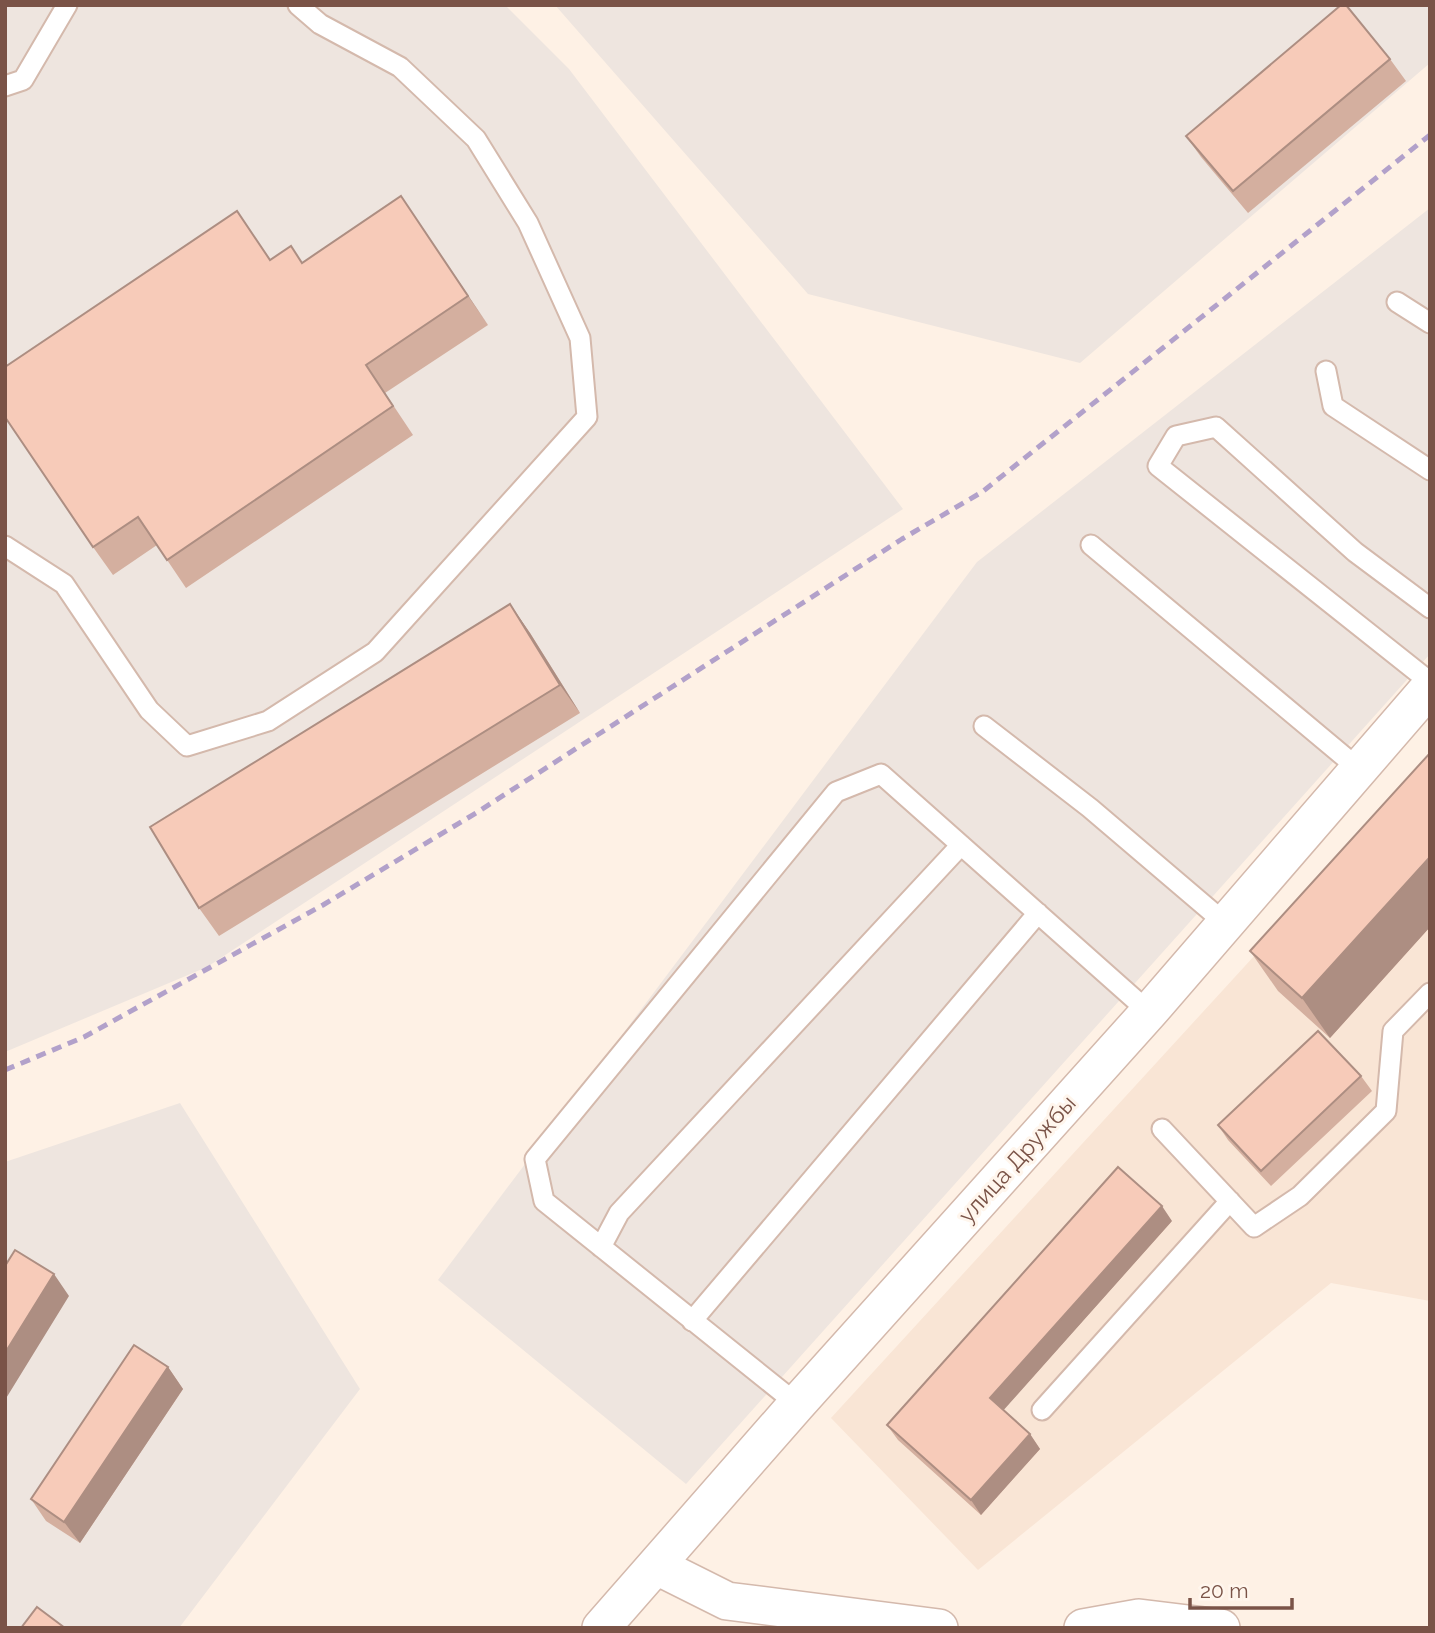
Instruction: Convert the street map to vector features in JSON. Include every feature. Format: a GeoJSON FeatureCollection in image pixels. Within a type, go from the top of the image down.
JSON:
{"type":"FeatureCollection","features":[{"type":"Feature","properties":{"kind":"street","name":"улица Дружбы"},"geometry":{"type":"LineString","coordinates":[[601,1628],[797,1404],[1149,1012],[1430,685]]}},
{"type":"Feature","properties":{"kind":"street"},"geometry":{"type":"LineString","coordinates":[[657,1566],[727,1601],[939,1628]]}},
{"type":"Feature","properties":{"kind":"street"},"geometry":{"type":"LineString","coordinates":[[1083,1628],[1139,1618],[1221,1628]]}},
{"type":"Feature","properties":{"kind":"lane"},"geometry":{"type":"LineString","coordinates":[[5,86],[23,80],[67,5]]}},
{"type":"Feature","properties":{"kind":"lane"},"geometry":{"type":"LineString","coordinates":[[5,546],[64,584],[149,710],[187,746],[268,721],[376,652],[587,418],[580,338],[528,223],[476,139],[400,67],[320,24],[298,5]]}},
{"type":"Feature","properties":{"kind":"lane"},"geometry":{"type":"LineString","coordinates":[[1396,302],[1430,323]]}},
{"type":"Feature","properties":{"kind":"lane"},"geometry":{"type":"LineString","coordinates":[[1326,371],[1333,406],[1430,470]]}},
{"type":"Feature","properties":{"kind":"lane"},"geometry":{"type":"LineString","coordinates":[[1430,608],[1355,552],[1216,427],[1176,436],[1158,466],[1430,685]]}},
{"type":"Feature","properties":{"kind":"lane"},"geometry":{"type":"LineString","coordinates":[[1091,545],[1359,769]]}},
{"type":"Feature","properties":{"kind":"lane"},"geometry":{"type":"LineString","coordinates":[[984,726],[1090,808],[1226,923]]}},
{"type":"Feature","properties":{"kind":"lane"},"geometry":{"type":"LineString","coordinates":[[797,1404],[544,1201],[535,1159],[836,792],[881,774],[1149,1012]]}},
{"type":"Feature","properties":{"kind":"lane"},"geometry":{"type":"LineString","coordinates":[[601,1247],[619,1213],[961,845]]}},
{"type":"Feature","properties":{"kind":"lane"},"geometry":{"type":"LineString","coordinates":[[692,1321],[1038,914]]}},
{"type":"Feature","properties":{"kind":"lane"},"geometry":{"type":"LineString","coordinates":[[1162,1129],[1254,1227],[1300,1196],[1386,1111],[1393,1031],[1430,993]]}},
{"type":"Feature","properties":{"kind":"lane"},"geometry":{"type":"LineString","coordinates":[[1042,1410],[1230,1201]]}},
{"type":"Feature","properties":{"kind":"shaded area"},"geometry":{"type":"Polygon","coordinates":[[[5,5],[505,5],[569,69],[903,509],[207,967],[5,1052],[5,5]]]}},
{"type":"Feature","properties":{"kind":"shaded area"},"geometry":{"type":"Polygon","coordinates":[[[555,5],[1430,5],[1430,63],[1080,363],[808,294],[555,5]]]}},
{"type":"Feature","properties":{"kind":"shaded area"},"geometry":{"type":"Polygon","coordinates":[[[1430,208],[1430,654],[686,1484],[438,1280],[977,562],[1430,208]]]}},
{"type":"Feature","properties":{"kind":"shaded area"},"geometry":{"type":"Polygon","coordinates":[[[1430,764],[1430,1301],[1331,1283],[978,1570],[831,1418],[1430,764]]]}},
{"type":"Feature","properties":{"kind":"shaded area"},"geometry":{"type":"Polygon","coordinates":[[[180,1103],[360,1389],[179,1628],[5,1628],[5,1162],[180,1103]]]}},
{"type":"Feature","properties":{"kind":"building"},"geometry":{"type":"Polygon","coordinates":[[[1341,5],[1346,5],[1390,59],[1233,191],[1186,136],[1341,5]]]}},
{"type":"Feature","properties":{"kind":"building"},"geometry":{"type":"Polygon","coordinates":[[[401,196],[468,296],[366,365],[393,406],[167,560],[138,517],[93,547],[5,417],[5,367],[237,211],[270,260],[291,246],[302,263],[401,196]]]}},
{"type":"Feature","properties":{"kind":"building"},"geometry":{"type":"Polygon","coordinates":[[[510,604],[560,685],[199,908],[150,827],[510,604]]]}},
{"type":"Feature","properties":{"kind":"building"},"geometry":{"type":"Polygon","coordinates":[[[1430,753],[1430,857],[1302,998],[1250,951],[1430,753]]]}},
{"type":"Feature","properties":{"kind":"building"},"geometry":{"type":"Polygon","coordinates":[[[1318,1031],[1361,1076],[1261,1171],[1218,1125],[1318,1031]]]}},
{"type":"Feature","properties":{"kind":"building"},"geometry":{"type":"Polygon","coordinates":[[[1118,1167],[1162,1206],[990,1398],[1030,1434],[971,1500],[887,1425],[1118,1167]]]}},
{"type":"Feature","properties":{"kind":"building"},"geometry":{"type":"Polygon","coordinates":[[[15,1250],[54,1274],[5,1353],[5,1266],[15,1250]]]}},
{"type":"Feature","properties":{"kind":"building"},"geometry":{"type":"Polygon","coordinates":[[[134,1345],[168,1367],[64,1522],[31,1499],[134,1345]]]}},
{"type":"Feature","properties":{"kind":"building"},"geometry":{"type":"Polygon","coordinates":[[[37,1607],[65,1628],[21,1628],[37,1607]]]}},
{"type":"Feature","properties":{"kind":"railway"},"geometry":{"type":"LineString","coordinates":[[5,1070],[84,1037],[323,905],[476,813],[902,539],[982,492],[1430,135]]}}]}
